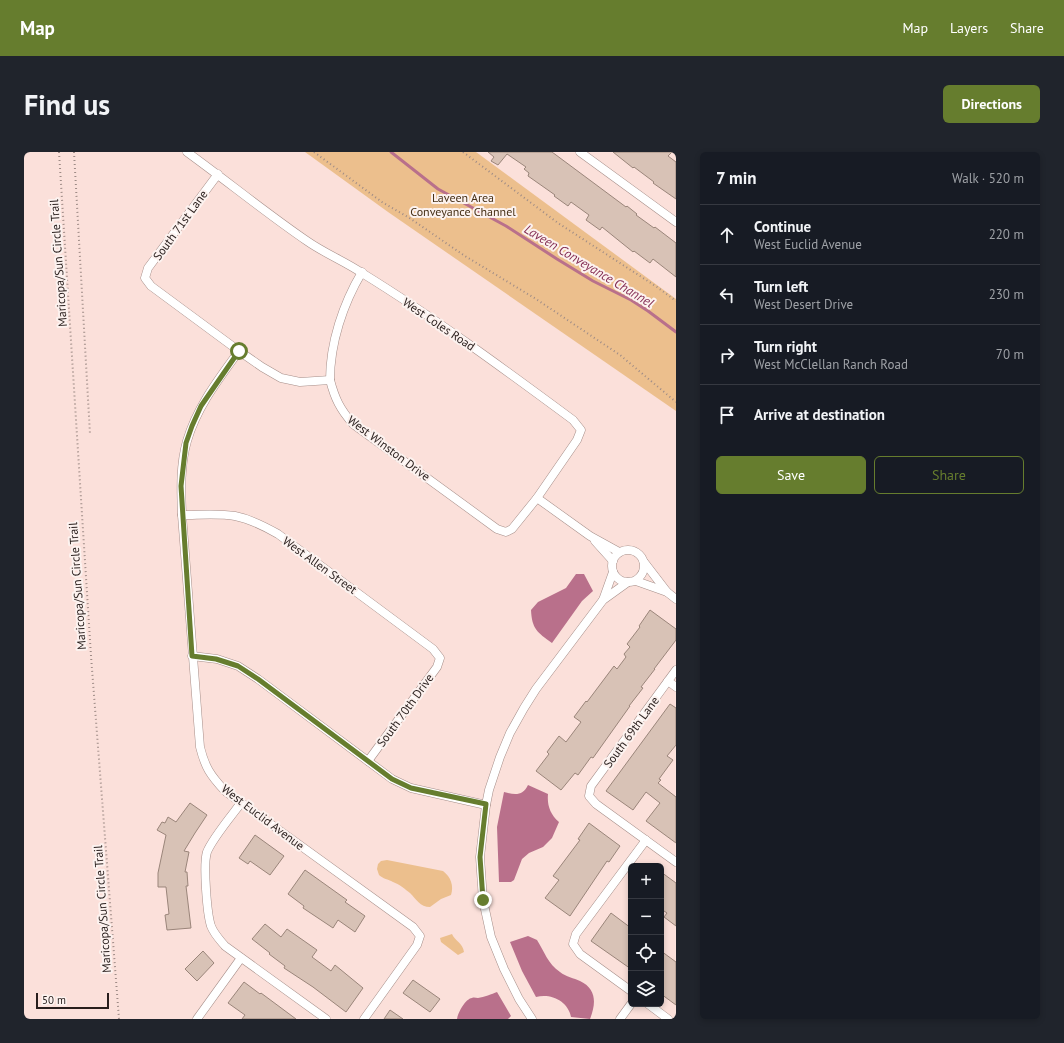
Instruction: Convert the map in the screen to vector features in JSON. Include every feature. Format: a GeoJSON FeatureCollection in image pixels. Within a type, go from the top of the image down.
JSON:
{"type":"FeatureCollection","features":[{"type":"Feature","properties":{"kind":"street","name":"West Coles Road"},"geometry":{"type":"LineString","coordinates":[[187,152],[308,241],[362,272],[497,364],[573,420],[581,430],[577,440],[537,498],[512,529],[506,532]]}},
{"type":"Feature","properties":{"kind":"street"},"geometry":{"type":"LineString","coordinates":[[580,152],[676,222]]}},
{"type":"Feature","properties":{"kind":"street","name":"South 71st Lane"},"geometry":{"type":"LineString","coordinates":[[218,174],[148,268],[145,278],[151,286],[239,351]]}},
{"type":"Feature","properties":{"kind":"street","name":"West Winston Drive"},"geometry":{"type":"LineString","coordinates":[[362,272],[352,289],[344,309],[330,361],[330,380],[334,397],[342,412],[353,424],[497,529],[506,532]]}},
{"type":"Feature","properties":{"kind":"street"},"geometry":{"type":"LineString","coordinates":[[239,351],[281,378],[300,382],[330,380]]}},
{"type":"Feature","properties":{"kind":"street","name":"West Euclid Avenue"},"geometry":{"type":"LineString","coordinates":[[239,351],[201,406],[186,443],[183,463],[181,486],[182,515],[200,747],[204,762],[220,786],[241,803],[413,927],[420,936],[417,945],[364,1019]]}},
{"type":"Feature","properties":{"kind":"street"},"geometry":{"type":"LineString","coordinates":[[537,498],[590,536],[619,552]]}},
{"type":"Feature","properties":{"kind":"street","name":"West Allen Street"},"geometry":{"type":"LineString","coordinates":[[182,515],[235,516],[259,524],[278,534],[433,649],[440,658]]}},
{"type":"Feature","properties":{"kind":"street"},"geometry":{"type":"LineString","coordinates":[[590,536],[612,561]]}},
{"type":"Feature","properties":{"kind":"street"},"geometry":{"type":"LineString","coordinates":[[532,1019],[519,999],[504,969],[491,937],[483,900],[480,857],[489,790],[500,757],[520,714],[536,689],[603,600],[613,572],[612,561],[619,552],[629,549],[639,553],[666,592]]}},
{"type":"Feature","properties":{"kind":"street"},"geometry":{"type":"LineString","coordinates":[[603,600],[643,573],[644,562]]}},
{"type":"Feature","properties":{"kind":"street"},"geometry":{"type":"LineString","coordinates":[[613,572],[620,580],[632,581],[666,592],[676,599]]}},
{"type":"Feature","properties":{"kind":"street"},"geometry":{"type":"LineString","coordinates":[[192,656],[216,659],[238,666],[258,679],[392,779],[411,788],[486,804]]}},
{"type":"Feature","properties":{"kind":"street","name":"South 70th Drive"},"geometry":{"type":"LineString","coordinates":[[368,761],[437,667],[440,658]]}},
{"type":"Feature","properties":{"kind":"street","name":"South 69th Lane"},"geometry":{"type":"LineString","coordinates":[[646,840],[596,804],[589,796],[591,786],[676,670]]}},
{"type":"Feature","properties":{"kind":"street"},"geometry":{"type":"LineString","coordinates":[[668,681],[676,687]]}},
{"type":"Feature","properties":{"kind":"street"},"geometry":{"type":"LineString","coordinates":[[241,803],[212,842],[207,852],[205,864],[208,911],[211,925],[217,937],[225,946],[326,1019]]}},
{"type":"Feature","properties":{"kind":"street"},"geometry":{"type":"LineString","coordinates":[[628,989],[580,954],[572,944],[576,934],[646,840],[676,862]]}},
{"type":"Feature","properties":{"kind":"street"},"geometry":{"type":"LineString","coordinates":[[197,1019],[241,958]]}},
{"type":"Feature","properties":{"kind":"street"},"geometry":{"type":"LineString","coordinates":[[620,1019],[629,1007]]}},
{"type":"Feature","properties":{"kind":"street"},"geometry":{"type":"LineString","coordinates":[[652,1007],[668,1019]]}},
{"type":"Feature","properties":{"kind":"path","name":"Maricopa/Sun Circle Trail"},"geometry":{"type":"LineString","coordinates":[[59,152],[91,656],[119,1019]]}},
{"type":"Feature","properties":{"kind":"path"},"geometry":{"type":"LineString","coordinates":[[74,152],[90,434]]}},
{"type":"Feature","properties":{"kind":"path"},"geometry":{"type":"LineString","coordinates":[[314,152],[382,202],[408,217],[465,256],[620,355],[676,402]]}},
{"type":"Feature","properties":{"kind":"path"},"geometry":{"type":"LineString","coordinates":[[463,152],[558,223],[657,287],[676,301]]}},
{"type":"Feature","properties":{"kind":"green space","name":"Laveen Area Conveyance Channel"},"geometry":{"type":"Polygon","coordinates":[[[305,152],[476,152],[676,299],[676,411],[388,212],[305,152]]]}},
{"type":"Feature","properties":{"kind":"green space"},"geometry":{"type":"Polygon","coordinates":[[[387,860],[443,871],[451,882],[451,895],[441,899],[430,907],[424,906],[402,887],[379,875],[377,869],[378,864],[381,861],[387,860]]]}},
{"type":"Feature","properties":{"kind":"green space"},"geometry":{"type":"Polygon","coordinates":[[[452,934],[461,944],[464,952],[458,955],[441,942],[440,938],[452,934]]]}},
{"type":"Feature","properties":{"kind":"shaded area"},"geometry":{"type":"Polygon","coordinates":[[[576,574],[584,574],[593,591],[582,601],[552,643],[536,630],[531,610],[538,602],[566,588],[576,574]]]}},
{"type":"Feature","properties":{"kind":"shaded area"},"geometry":{"type":"Polygon","coordinates":[[[528,785],[548,794],[550,809],[553,816],[559,822],[552,838],[543,847],[529,853],[522,859],[514,880],[511,882],[499,882],[497,827],[504,792],[518,794],[524,791],[528,785]]]}},
{"type":"Feature","properties":{"kind":"shaded area"},"geometry":{"type":"Polygon","coordinates":[[[528,936],[537,940],[549,961],[556,969],[565,975],[586,984],[590,988],[594,997],[594,1002],[590,1019],[571,1017],[569,1011],[563,1003],[553,997],[536,997],[522,971],[510,942],[528,936]]]}},
{"type":"Feature","properties":{"kind":"shaded area"},"geometry":{"type":"Polygon","coordinates":[[[497,992],[511,1016],[508,1019],[457,1019],[462,1007],[469,999],[483,997],[497,992]]]}},
{"type":"Feature","properties":{"kind":"building"},"geometry":{"type":"Polygon","coordinates":[[[488,152],[552,152],[676,243],[676,277],[653,259],[650,263],[634,251],[633,252],[602,227],[600,230],[586,220],[589,215],[571,202],[568,206],[554,196],[555,195],[528,176],[529,173],[524,169],[526,167],[507,154],[498,165],[491,161],[494,157],[488,152]]]}},
{"type":"Feature","properties":{"kind":"building"},"geometry":{"type":"Polygon","coordinates":[[[613,152],[672,152],[668,156],[676,162],[676,199],[653,183],[654,182],[613,152]]]}},
{"type":"Feature","properties":{"kind":"building"},"geometry":{"type":"Polygon","coordinates":[[[650,610],[676,629],[676,640],[641,687],[643,688],[593,758],[591,757],[578,775],[575,773],[561,790],[536,771],[549,754],[547,752],[559,736],[566,742],[581,722],[574,717],[614,666],[617,669],[626,657],[624,654],[630,647],[627,644],[640,627],[639,626],[650,610]]]}},
{"type":"Feature","properties":{"kind":"building"},"geometry":{"type":"Polygon","coordinates":[[[670,704],[676,708],[676,745],[667,756],[673,760],[659,779],[661,780],[658,783],[676,797],[676,843],[646,821],[660,803],[646,792],[633,810],[606,791],[670,704]]]}},
{"type":"Feature","properties":{"kind":"building"},"geometry":{"type":"Polygon","coordinates":[[[190,803],[207,815],[184,851],[189,852],[185,872],[187,872],[188,886],[186,886],[191,928],[167,930],[165,915],[169,914],[166,887],[158,887],[158,873],[166,835],[157,830],[162,822],[165,823],[168,817],[176,822],[190,803]]]}},
{"type":"Feature","properties":{"kind":"building"},"geometry":{"type":"Polygon","coordinates":[[[589,823],[620,846],[609,862],[607,861],[570,916],[545,898],[559,880],[553,876],[580,840],[578,839],[589,823]]]}},
{"type":"Feature","properties":{"kind":"building"},"geometry":{"type":"Polygon","coordinates":[[[255,835],[284,856],[270,875],[250,861],[248,864],[239,858],[255,835]]]}},
{"type":"Feature","properties":{"kind":"building"},"geometry":{"type":"Polygon","coordinates":[[[305,870],[347,900],[345,902],[365,916],[355,932],[338,920],[333,928],[303,908],[304,906],[288,894],[305,870]]]}},
{"type":"Feature","properties":{"kind":"building"},"geometry":{"type":"Polygon","coordinates":[[[664,874],[676,883],[676,926],[664,917],[667,913],[664,911],[664,874]]]}},
{"type":"Feature","properties":{"kind":"building"},"geometry":{"type":"Polygon","coordinates":[[[611,913],[628,926],[628,967],[591,941],[611,913]]]}},
{"type":"Feature","properties":{"kind":"building"},"geometry":{"type":"Polygon","coordinates":[[[265,924],[281,937],[287,929],[317,950],[312,957],[331,971],[335,965],[363,988],[346,1012],[313,987],[284,968],[285,966],[252,939],[265,924]]]}},
{"type":"Feature","properties":{"kind":"building"},"geometry":{"type":"Polygon","coordinates":[[[203,951],[214,963],[197,981],[185,969],[203,951]]]}},
{"type":"Feature","properties":{"kind":"building"},"geometry":{"type":"Polygon","coordinates":[[[664,953],[676,962],[676,1005],[664,996],[664,953]]]}},
{"type":"Feature","properties":{"kind":"building"},"geometry":{"type":"Polygon","coordinates":[[[413,980],[440,999],[430,1012],[403,993],[413,980]]]}},
{"type":"Feature","properties":{"kind":"building"},"geometry":{"type":"Polygon","coordinates":[[[244,982],[296,1019],[242,1019],[245,1015],[228,1003],[244,982]]]}},
{"type":"Feature","properties":{"kind":"building"},"geometry":{"type":"Polygon","coordinates":[[[390,1010],[403,1019],[384,1019],[390,1010]]]}},
{"type":"Feature","properties":{"kind":"waterway","name":"Laveen Conveyance Channel"},"geometry":{"type":"LineString","coordinates":[[391,152],[438,189],[506,226],[593,281],[631,300],[676,332]]}},
{"type":"Feature","properties":{"kind":"route"},"geometry":{"type":"LineString","coordinates":[[239,351],[201,406],[186,443],[181,486],[192,656],[216,659],[238,666],[258,679],[392,779],[411,788],[428,793],[486,804],[480,857],[483,900]]}}]}
